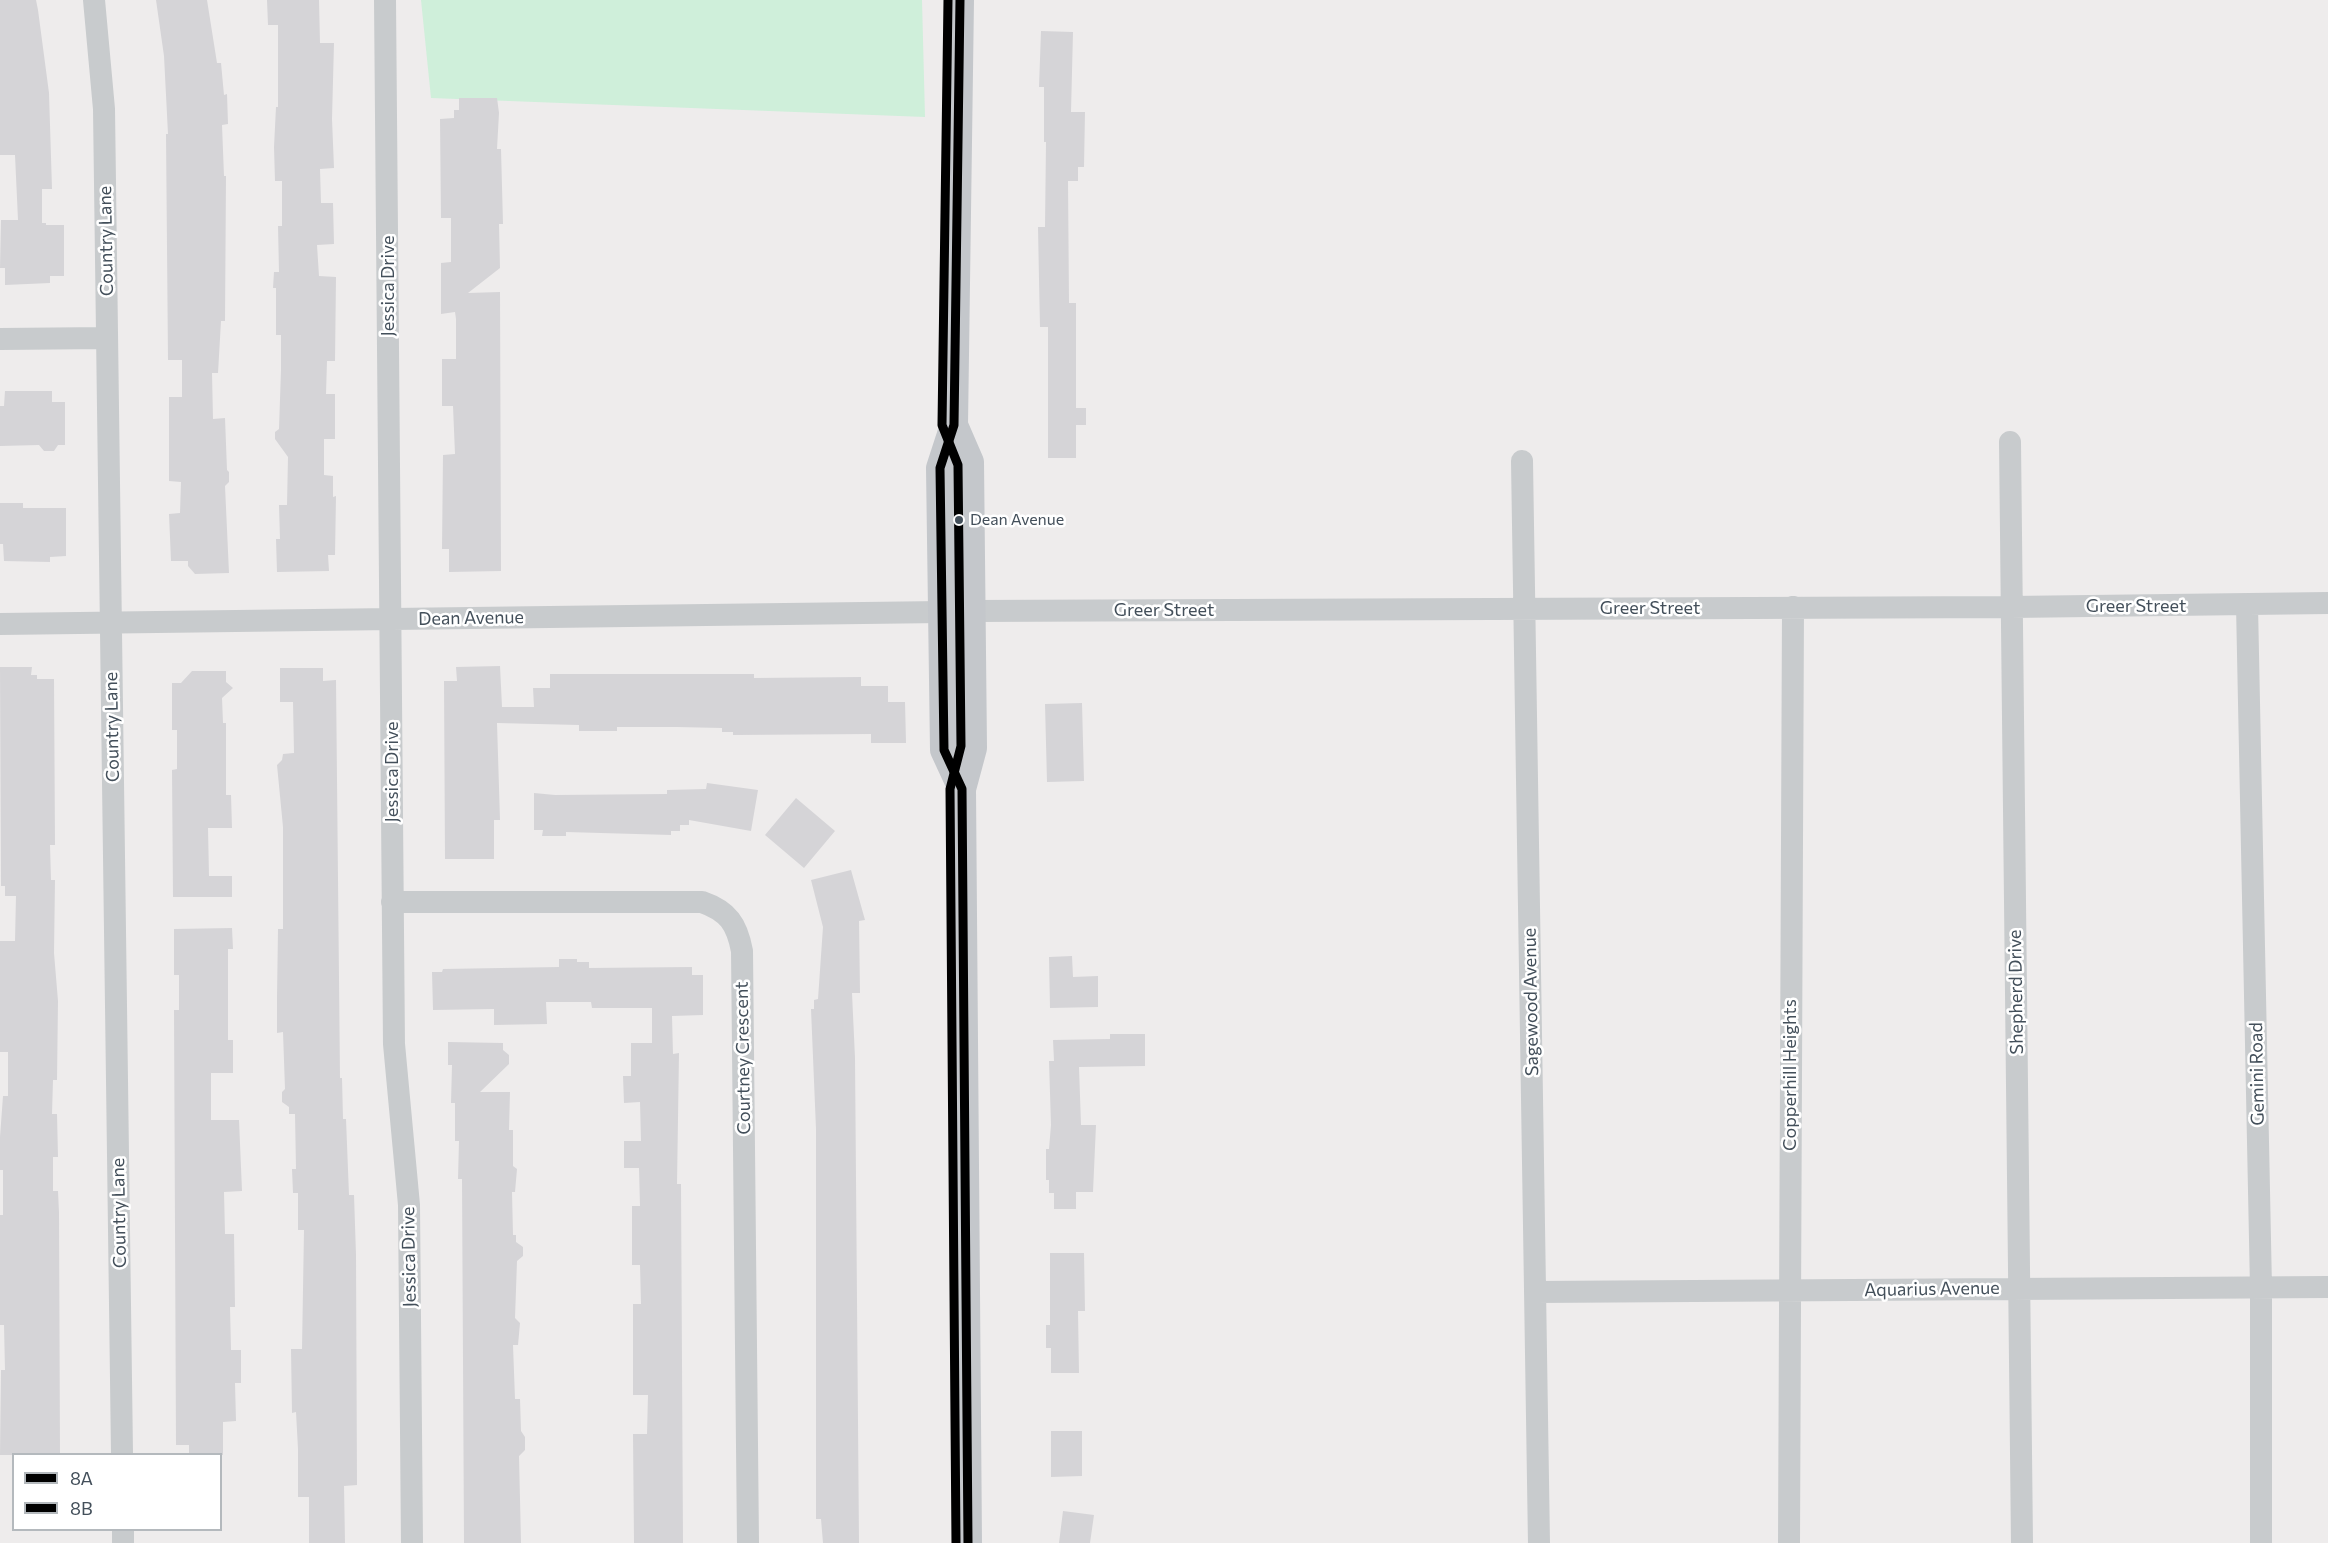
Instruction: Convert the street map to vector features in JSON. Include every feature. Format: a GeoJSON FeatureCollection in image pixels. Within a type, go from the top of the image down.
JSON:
{"type":"FeatureCollection","features":[{"type":"Feature","properties":{"kind":"main road"},"geometry":{"type":"LineString","coordinates":[[960,0],[954,425],[940,468],[945,750],[962,789]]}},
{"type":"Feature","properties":{"kind":"main road"},"geometry":{"type":"LineString","coordinates":[[954,425],[970,462],[972,611],[973,748],[962,789],[968,1543]]}},
{"type":"Feature","properties":{"kind":"street","name":"Country Lane"},"geometry":{"type":"LineString","coordinates":[[94,0],[100,41],[104,109],[122,1453]]}},
{"type":"Feature","properties":{"kind":"street","name":"Jessica Drive"},"geometry":{"type":"LineString","coordinates":[[385,0],[394,1044],[409,1205],[412,1543]]}},
{"type":"Feature","properties":{"kind":"street"},"geometry":{"type":"LineString","coordinates":[[0,339],[107,338]]}},
{"type":"Feature","properties":{"kind":"street","name":"Shepherd Drive"},"geometry":{"type":"LineString","coordinates":[[2010,442],[2022,1543]]}},
{"type":"Feature","properties":{"kind":"street","name":"Sagewood Avenue"},"geometry":{"type":"LineString","coordinates":[[1522,461],[1539,1543]]}},
{"type":"Feature","properties":{"kind":"street","name":"Greer Street"},"geometry":{"type":"LineString","coordinates":[[972,611],[2011,607],[2328,603]]}},
{"type":"Feature","properties":{"kind":"street","name":"Gemini Road"},"geometry":{"type":"LineString","coordinates":[[2247,605],[2261,1288],[2262,1543]]}},
{"type":"Feature","properties":{"kind":"street","name":"Copperhill Heights"},"geometry":{"type":"LineString","coordinates":[[1789,1543],[1793,607]]}},
{"type":"Feature","properties":{"kind":"street","name":"Dean Avenue"},"geometry":{"type":"LineString","coordinates":[[0,624],[942,612]]}},
{"type":"Feature","properties":{"kind":"street","name":"Courtney Crescent"},"geometry":{"type":"LineString","coordinates":[[392,902],[702,902],[719,908],[733,920],[742,951],[748,1543]]}},
{"type":"Feature","properties":{"kind":"street","name":"Aquarius Avenue"},"geometry":{"type":"LineString","coordinates":[[1535,1292],[2328,1287]]}},
{"type":"Feature","properties":{"kind":"green space"},"geometry":{"type":"Polygon","coordinates":[[[421,0],[922,0],[925,117],[431,98],[421,0]]]}},
{"type":"Feature","properties":{"kind":"building"},"geometry":{"type":"Polygon","coordinates":[[[0,0],[36,0],[38,10],[49,93],[52,189],[42,189],[42,223],[64,225],[64,276],[50,276],[50,283],[5,285],[5,268],[0,268],[1,220],[18,220],[15,155],[0,155],[0,0]]]}},
{"type":"Feature","properties":{"kind":"building"},"geometry":{"type":"Polygon","coordinates":[[[156,0],[207,0],[217,63],[221,63],[224,95],[227,94],[228,124],[222,125],[224,176],[226,176],[225,321],[221,321],[218,373],[212,373],[213,419],[225,418],[227,470],[229,472],[229,482],[225,486],[229,573],[195,574],[188,566],[188,561],[171,561],[169,514],[180,513],[181,482],[169,481],[169,397],[182,397],[182,360],[168,360],[166,134],[168,134],[164,56],[156,0]]]}},
{"type":"Feature","properties":{"kind":"building"},"geometry":{"type":"Polygon","coordinates":[[[267,0],[319,0],[320,43],[334,43],[332,119],[334,168],[320,169],[321,203],[333,203],[334,244],[317,245],[319,276],[336,277],[335,361],[327,361],[326,394],[335,394],[335,439],[324,439],[324,475],[333,476],[333,497],[336,496],[335,555],[328,555],[329,571],[277,572],[276,539],[280,539],[279,505],[287,505],[288,457],[275,439],[275,432],[279,429],[281,335],[276,335],[276,288],[273,288],[274,272],[279,272],[278,226],[282,226],[282,181],[275,181],[274,147],[276,107],[278,107],[278,25],[268,25],[267,0]]]}},
{"type":"Feature","properties":{"kind":"building"},"geometry":{"type":"Polygon","coordinates":[[[1041,31],[1073,32],[1071,112],[1085,112],[1084,167],[1078,167],[1078,181],[1068,181],[1069,303],[1076,303],[1076,408],[1086,408],[1086,425],[1076,425],[1076,458],[1048,458],[1048,327],[1040,327],[1038,227],[1045,227],[1044,87],[1039,87],[1041,31]]]}},
{"type":"Feature","properties":{"kind":"building"},"geometry":{"type":"Polygon","coordinates":[[[459,98],[497,98],[499,113],[497,149],[501,149],[503,224],[499,224],[500,268],[468,293],[500,292],[501,571],[449,572],[449,549],[442,549],[443,455],[455,454],[453,406],[442,406],[442,359],[456,359],[456,319],[455,312],[441,314],[441,263],[451,262],[451,218],[441,218],[440,119],[454,118],[454,110],[459,110],[459,98]]]}},
{"type":"Feature","properties":{"kind":"building"},"geometry":{"type":"Polygon","coordinates":[[[5,391],[52,391],[52,402],[65,402],[65,445],[58,445],[54,451],[44,451],[39,445],[0,446],[0,406],[4,406],[5,391]]]}},
{"type":"Feature","properties":{"kind":"building"},"geometry":{"type":"Polygon","coordinates":[[[0,503],[23,503],[23,508],[66,508],[66,556],[50,557],[50,562],[4,561],[3,544],[0,544],[0,503]]]}},
{"type":"Feature","properties":{"kind":"building"},"geometry":{"type":"Polygon","coordinates":[[[500,666],[502,707],[534,707],[533,688],[550,688],[550,674],[754,674],[754,678],[861,677],[861,686],[888,686],[888,702],[905,702],[906,743],[871,743],[871,734],[733,735],[733,732],[722,732],[722,728],[677,727],[617,727],[617,731],[579,731],[579,725],[497,723],[500,820],[494,820],[494,859],[445,859],[444,681],[457,681],[456,667],[500,666]]]}},
{"type":"Feature","properties":{"kind":"building"},"geometry":{"type":"Polygon","coordinates":[[[0,667],[32,667],[31,675],[37,675],[37,679],[54,679],[55,845],[50,845],[51,880],[55,880],[54,953],[58,1001],[57,1080],[53,1080],[52,1114],[57,1114],[58,1157],[53,1157],[53,1191],[58,1191],[59,1213],[60,1453],[0,1455],[1,1370],[5,1370],[4,1325],[0,1325],[0,1215],[3,1215],[3,1170],[0,1170],[0,1137],[3,1096],[8,1096],[8,1052],[0,1052],[0,941],[15,941],[16,896],[5,896],[5,886],[1,886],[0,667]]]}},
{"type":"Feature","properties":{"kind":"building"},"geometry":{"type":"Polygon","coordinates":[[[280,668],[323,668],[323,681],[336,680],[340,1078],[342,1078],[343,1119],[346,1119],[349,1195],[354,1195],[356,1255],[357,1485],[344,1486],[345,1543],[309,1543],[309,1497],[298,1497],[298,1449],[296,1412],[292,1413],[291,1349],[302,1349],[304,1230],[298,1230],[298,1193],[293,1193],[292,1169],[296,1169],[295,1114],[289,1114],[289,1107],[282,1102],[282,1092],[285,1089],[283,1032],[277,1033],[278,929],[283,929],[283,827],[277,765],[282,760],[283,754],[294,753],[293,702],[280,702],[280,668]]]}},
{"type":"Feature","properties":{"kind":"building"},"geometry":{"type":"Polygon","coordinates":[[[192,671],[226,671],[226,682],[233,688],[222,698],[223,723],[226,723],[226,795],[231,795],[232,828],[208,828],[209,876],[232,876],[232,897],[173,897],[172,770],[177,769],[177,730],[172,730],[172,683],[181,683],[192,671]]]}},
{"type":"Feature","properties":{"kind":"building"},"geometry":{"type":"Polygon","coordinates":[[[1082,703],[1084,781],[1047,782],[1045,704],[1082,703]]]}},
{"type":"Feature","properties":{"kind":"building"},"geometry":{"type":"Polygon","coordinates":[[[707,783],[758,790],[751,831],[689,820],[689,825],[680,825],[680,831],[671,831],[671,835],[566,832],[566,836],[542,836],[543,830],[534,830],[534,793],[555,795],[667,794],[667,790],[706,789],[707,783]]]}},
{"type":"Feature","properties":{"kind":"building"},"geometry":{"type":"Polygon","coordinates":[[[796,798],[835,831],[804,868],[765,835],[796,798]]]}},
{"type":"Feature","properties":{"kind":"building"},"geometry":{"type":"Polygon","coordinates":[[[851,870],[865,920],[859,921],[860,993],[852,993],[855,1058],[859,1543],[823,1543],[821,1519],[816,1519],[816,1129],[811,1009],[814,1009],[814,1000],[818,999],[823,927],[811,880],[851,870]]]}},
{"type":"Feature","properties":{"kind":"building"},"geometry":{"type":"Polygon","coordinates":[[[232,928],[233,949],[228,949],[228,1040],[233,1040],[233,1073],[211,1073],[211,1120],[239,1120],[242,1191],[224,1192],[225,1234],[234,1234],[235,1307],[230,1307],[231,1350],[241,1350],[241,1383],[235,1383],[236,1421],[223,1422],[223,1455],[222,1453],[189,1453],[189,1445],[176,1445],[174,1010],[179,1010],[179,975],[174,975],[174,929],[232,928]]]}},
{"type":"Feature","properties":{"kind":"building"},"geometry":{"type":"Polygon","coordinates":[[[1072,956],[1073,977],[1098,976],[1098,1007],[1050,1008],[1049,957],[1072,956]]]}},
{"type":"Feature","properties":{"kind":"building"},"geometry":{"type":"Polygon","coordinates":[[[559,959],[589,962],[589,968],[692,967],[692,975],[703,975],[703,1015],[672,1016],[673,1054],[679,1053],[677,1184],[681,1184],[683,1543],[634,1543],[633,1434],[647,1434],[648,1395],[633,1395],[633,1304],[641,1304],[640,1265],[632,1265],[632,1206],[640,1206],[639,1168],[624,1168],[624,1141],[641,1141],[640,1102],[624,1103],[623,1076],[631,1076],[631,1043],[652,1043],[652,1008],[592,1008],[591,1002],[546,1002],[547,1024],[494,1025],[494,1009],[433,1010],[432,972],[442,972],[443,969],[559,967],[559,959]]]}},
{"type":"Feature","properties":{"kind":"building"},"geometry":{"type":"Polygon","coordinates":[[[1110,1034],[1145,1034],[1145,1066],[1079,1067],[1081,1125],[1096,1125],[1093,1192],[1076,1192],[1076,1209],[1054,1209],[1054,1193],[1049,1193],[1049,1180],[1046,1180],[1046,1149],[1049,1149],[1051,1125],[1049,1061],[1054,1061],[1053,1040],[1110,1039],[1110,1034]]]}},
{"type":"Feature","properties":{"kind":"building"},"geometry":{"type":"Polygon","coordinates":[[[448,1042],[503,1043],[503,1050],[509,1055],[509,1064],[480,1092],[510,1092],[509,1130],[513,1130],[513,1166],[517,1169],[515,1192],[512,1192],[513,1235],[516,1235],[516,1242],[523,1247],[523,1256],[517,1261],[515,1318],[520,1323],[518,1345],[513,1345],[515,1399],[520,1399],[521,1431],[525,1437],[525,1450],[519,1456],[521,1543],[464,1543],[462,1179],[458,1179],[459,1141],[455,1141],[455,1103],[451,1103],[452,1065],[448,1065],[448,1042]]]}},
{"type":"Feature","properties":{"kind":"building"},"geometry":{"type":"Polygon","coordinates":[[[1050,1253],[1084,1253],[1085,1311],[1078,1311],[1079,1373],[1051,1373],[1051,1348],[1046,1348],[1046,1325],[1050,1325],[1050,1253]]]}},
{"type":"Feature","properties":{"kind":"building"},"geometry":{"type":"Polygon","coordinates":[[[1051,1431],[1082,1431],[1082,1476],[1051,1477],[1051,1431]]]}},
{"type":"Feature","properties":{"kind":"building"},"geometry":{"type":"Polygon","coordinates":[[[1063,1511],[1094,1515],[1090,1543],[1059,1543],[1063,1511]]]}},
{"type":"Feature","properties":{"kind":"transit line","name":"8B"},"geometry":{"type":"LineString","coordinates":[[948,0],[942,425],[958,465],[961,746],[950,789],[956,1543]]}},
{"type":"Feature","properties":{"kind":"transit line","name":"8A"},"geometry":{"type":"LineString","coordinates":[[960,0],[954,425],[940,468],[944,750],[962,789],[968,1543]]}},
{"type":"Feature","properties":{"kind":"place","name":"Dean Avenue"},"geometry":{"type":"Point","coordinates":[959,520]}}]}
